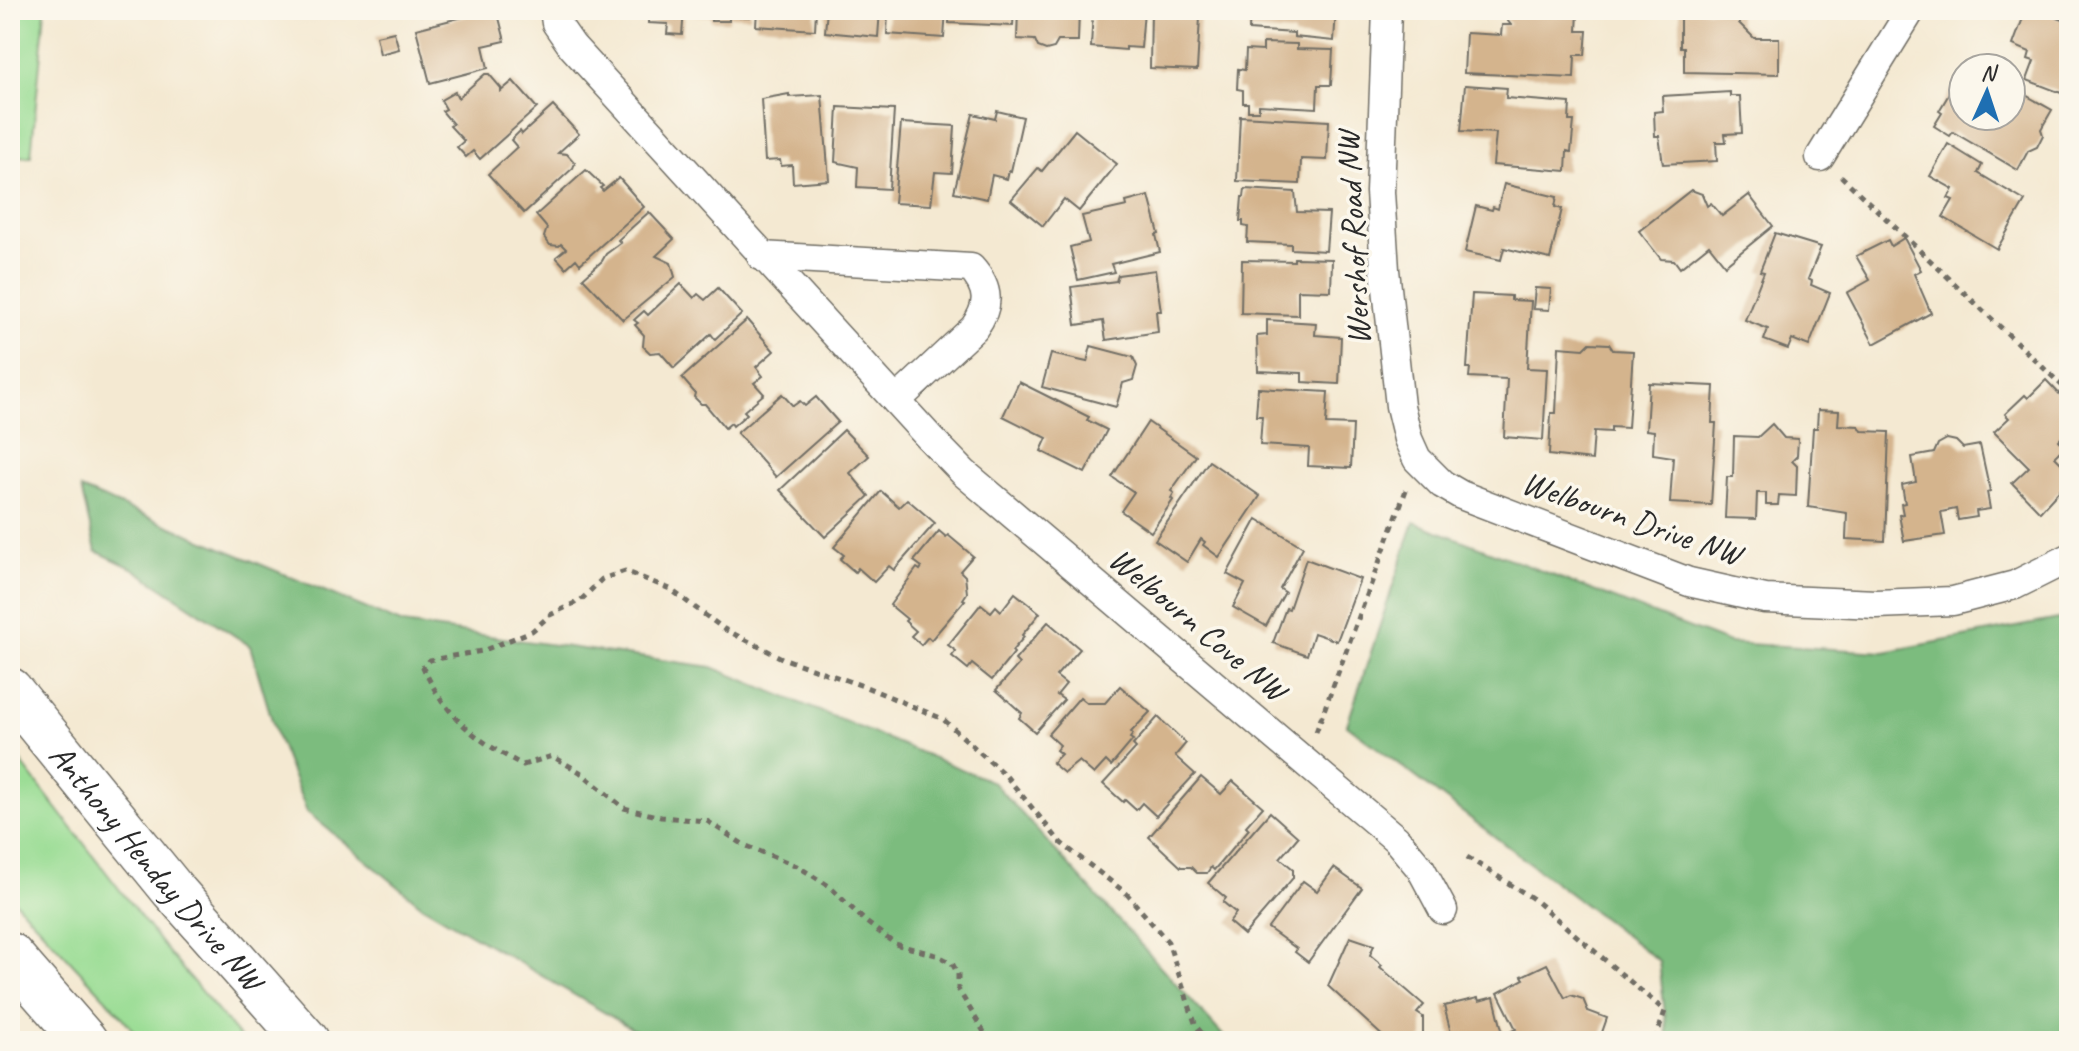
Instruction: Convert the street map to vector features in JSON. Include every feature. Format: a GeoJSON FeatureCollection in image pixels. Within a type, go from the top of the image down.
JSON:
{"type":"FeatureCollection","features":[{"type":"Feature","properties":{"kind":"highway","name":"Anthony Henday Drive NW"},"geometry":{"type":"LineString","coordinates":[[10,690],[173,890],[307,1041]]}},
{"type":"Feature","properties":{"kind":"highway"},"geometry":{"type":"LineString","coordinates":[[10,955],[85,1041]]}},
{"type":"Feature","properties":{"kind":"street","name":"Welbourn Cove NW"},"geometry":{"type":"LineString","coordinates":[[554,10],[556,23],[572,46],[761,256],[964,473],[1396,839],[1421,869],[1443,910]]}},
{"type":"Feature","properties":{"kind":"street","name":"Wershof Road NW"},"geometry":{"type":"LineString","coordinates":[[1387,10],[1380,156],[1382,232],[1400,406],[1408,439],[1417,459]]}},
{"type":"Feature","properties":{"kind":"street"},"geometry":{"type":"LineString","coordinates":[[1820,157],[1911,10]]}},
{"type":"Feature","properties":{"kind":"street"},"geometry":{"type":"LineString","coordinates":[[761,256],[971,268],[986,289],[987,303],[983,315],[974,328],[896,401]]}},
{"type":"Feature","properties":{"kind":"street","name":"Welbourn Drive NW"},"geometry":{"type":"LineString","coordinates":[[1417,459],[1442,484],[1461,495],[1689,582],[1765,599],[1836,604],[1953,601],[2015,585],[2069,558]]}},
{"type":"Feature","properties":{"kind":"path"},"geometry":{"type":"LineString","coordinates":[[1820,157],[2069,392]]}},
{"type":"Feature","properties":{"kind":"path"},"geometry":{"type":"LineString","coordinates":[[1305,763],[1417,459]]}},
{"type":"Feature","properties":{"kind":"path"},"geometry":{"type":"LineString","coordinates":[[993,1041],[984,1032],[958,989],[958,974],[952,963],[936,955],[895,944],[865,921],[829,886],[797,866],[744,845],[707,821],[661,817],[624,808],[580,772],[552,756],[523,765],[488,747],[451,715],[431,686],[423,667],[430,660],[482,651],[532,631],[550,615],[581,600],[602,579],[625,571],[670,589],[724,629],[782,658],[866,687],[943,719],[1006,776],[1061,843],[1126,893],[1168,942],[1196,1026],[1208,1041]]}},
{"type":"Feature","properties":{"kind":"path"},"geometry":{"type":"LineString","coordinates":[[1467,857],[1532,898],[1665,1011],[1655,1041]]}},
{"type":"Feature","properties":{"kind":"green space"},"geometry":{"type":"Polygon","coordinates":[[[10,10],[45,10],[31,156],[10,157],[10,10]]]}},
{"type":"Feature","properties":{"kind":"green space"},"geometry":{"type":"Polygon","coordinates":[[[81,489],[403,624],[712,667],[993,782],[1228,1041],[653,1041],[421,905],[307,812],[277,737],[250,646],[134,569],[96,551],[81,489]]]}},
{"type":"Feature","properties":{"kind":"green space"},"geometry":{"type":"Polygon","coordinates":[[[1414,522],[1729,643],[1884,652],[2069,617],[2069,1041],[1668,1041],[1659,961],[1347,725],[1414,522]]]}},
{"type":"Feature","properties":{"kind":"green space"},"geometry":{"type":"Polygon","coordinates":[[[10,748],[168,952],[243,1041],[141,1041],[120,1014],[10,896],[10,748]]]}},
{"type":"Feature","properties":{"kind":"building"},"geometry":{"type":"Polygon","coordinates":[[[420,10],[441,10],[441,11],[421,15],[420,10]]]}},
{"type":"Feature","properties":{"kind":"building"},"geometry":{"type":"Polygon","coordinates":[[[497,10],[505,41],[483,46],[488,68],[430,83],[416,29],[497,10]]]}},
{"type":"Feature","properties":{"kind":"building"},"geometry":{"type":"Polygon","coordinates":[[[649,10],[684,10],[682,35],[667,34],[668,24],[648,23],[649,10]]]}},
{"type":"Feature","properties":{"kind":"building"},"geometry":{"type":"Polygon","coordinates":[[[693,10],[750,10],[750,17],[729,16],[729,21],[711,21],[711,16],[692,15],[693,10]]]}},
{"type":"Feature","properties":{"kind":"building"},"geometry":{"type":"Polygon","coordinates":[[[757,10],[816,10],[815,30],[756,26],[757,10]]]}},
{"type":"Feature","properties":{"kind":"building"},"geometry":{"type":"Polygon","coordinates":[[[827,10],[880,10],[878,37],[825,32],[827,10]]]}},
{"type":"Feature","properties":{"kind":"building"},"geometry":{"type":"Polygon","coordinates":[[[888,10],[946,10],[944,38],[887,34],[888,10]]]}},
{"type":"Feature","properties":{"kind":"building"},"geometry":{"type":"Polygon","coordinates":[[[950,10],[1014,10],[1013,26],[949,23],[950,10]]]}},
{"type":"Feature","properties":{"kind":"building"},"geometry":{"type":"Polygon","coordinates":[[[1018,10],[1079,10],[1078,41],[1058,41],[1054,48],[1046,50],[1038,47],[1035,40],[1017,39],[1018,10]]]}},
{"type":"Feature","properties":{"kind":"building"},"geometry":{"type":"Polygon","coordinates":[[[1093,10],[1144,10],[1141,48],[1091,47],[1093,10]]]}},
{"type":"Feature","properties":{"kind":"building"},"geometry":{"type":"Polygon","coordinates":[[[1151,10],[1205,10],[1204,17],[1200,17],[1197,70],[1150,68],[1151,10]]]}},
{"type":"Feature","properties":{"kind":"building"},"geometry":{"type":"Polygon","coordinates":[[[1250,10],[1336,10],[1334,41],[1294,37],[1294,33],[1249,30],[1250,10]]]}},
{"type":"Feature","properties":{"kind":"building"},"geometry":{"type":"Polygon","coordinates":[[[1510,10],[1578,12],[1577,31],[1587,31],[1585,55],[1575,55],[1574,78],[1464,73],[1466,33],[1501,35],[1502,25],[1511,25],[1503,15],[1510,10]]]}},
{"type":"Feature","properties":{"kind":"building"},"geometry":{"type":"Polygon","coordinates":[[[1680,10],[1739,10],[1739,23],[1754,38],[1779,38],[1779,74],[1684,72],[1680,10]]]}},
{"type":"Feature","properties":{"kind":"building"},"geometry":{"type":"Polygon","coordinates":[[[2026,10],[2069,22],[2069,96],[2027,80],[2034,61],[2028,59],[2030,52],[2013,45],[2026,10]]]}},
{"type":"Feature","properties":{"kind":"building"},"geometry":{"type":"Polygon","coordinates":[[[394,32],[399,49],[380,54],[376,36],[394,32]]]}},
{"type":"Feature","properties":{"kind":"building"},"geometry":{"type":"Polygon","coordinates":[[[1263,43],[1297,44],[1297,49],[1333,50],[1331,85],[1318,85],[1317,108],[1259,105],[1259,111],[1248,111],[1248,103],[1243,103],[1243,90],[1237,89],[1238,69],[1245,70],[1246,50],[1263,51],[1263,43]]]}},
{"type":"Feature","properties":{"kind":"building"},"geometry":{"type":"Polygon","coordinates":[[[485,74],[489,74],[501,91],[513,81],[537,108],[480,159],[473,151],[466,157],[457,147],[464,141],[450,126],[453,124],[442,111],[446,109],[441,100],[455,92],[458,98],[485,74]]]}},
{"type":"Feature","properties":{"kind":"building"},"geometry":{"type":"Polygon","coordinates":[[[1465,85],[1507,88],[1506,98],[1570,103],[1569,121],[1574,121],[1566,171],[1493,165],[1496,133],[1461,131],[1465,85]]]}},
{"type":"Feature","properties":{"kind":"building"},"geometry":{"type":"Polygon","coordinates":[[[1730,92],[1730,96],[1740,96],[1742,133],[1725,134],[1726,142],[1716,142],[1717,161],[1663,164],[1659,136],[1655,136],[1654,112],[1663,111],[1662,96],[1730,92]]]}},
{"type":"Feature","properties":{"kind":"building"},"geometry":{"type":"Polygon","coordinates":[[[789,94],[789,97],[822,95],[829,180],[793,183],[792,165],[781,166],[780,160],[765,161],[761,99],[789,94]]]}},
{"type":"Feature","properties":{"kind":"building"},"geometry":{"type":"Polygon","coordinates":[[[2027,96],[2052,110],[2041,129],[2043,135],[2037,147],[2028,151],[2018,170],[1953,132],[2027,132],[2027,96]]]}},
{"type":"Feature","properties":{"kind":"building"},"geometry":{"type":"Polygon","coordinates":[[[1947,97],[1947,132],[1953,132],[1950,136],[1934,126],[1942,113],[1939,111],[1947,97]]]}},
{"type":"Feature","properties":{"kind":"building"},"geometry":{"type":"Polygon","coordinates":[[[553,106],[579,134],[558,153],[567,154],[575,163],[524,213],[488,174],[517,147],[511,140],[553,106]]]}},
{"type":"Feature","properties":{"kind":"building"},"geometry":{"type":"Polygon","coordinates":[[[838,107],[894,110],[889,189],[857,187],[858,167],[835,162],[838,107]]]}},
{"type":"Feature","properties":{"kind":"building"},"geometry":{"type":"Polygon","coordinates":[[[997,111],[1023,117],[1007,179],[992,175],[987,199],[954,192],[973,114],[995,119],[997,111]]]}},
{"type":"Feature","properties":{"kind":"building"},"geometry":{"type":"Polygon","coordinates":[[[1240,116],[1329,121],[1327,160],[1301,159],[1300,184],[1237,181],[1240,116]]]}},
{"type":"Feature","properties":{"kind":"building"},"geometry":{"type":"Polygon","coordinates":[[[901,123],[955,126],[952,173],[935,172],[931,205],[894,203],[901,123]]]}},
{"type":"Feature","properties":{"kind":"building"},"geometry":{"type":"Polygon","coordinates":[[[1075,130],[1117,164],[1079,211],[1064,199],[1043,226],[1011,200],[1038,168],[1042,171],[1075,130]]]}},
{"type":"Feature","properties":{"kind":"building"},"geometry":{"type":"Polygon","coordinates":[[[1948,144],[1982,165],[1978,173],[2025,201],[1997,249],[1943,217],[1953,200],[1948,198],[1953,189],[1930,176],[1948,144]]]}},
{"type":"Feature","properties":{"kind":"building"},"geometry":{"type":"Polygon","coordinates":[[[586,170],[603,186],[600,188],[603,191],[619,178],[644,207],[580,264],[576,259],[566,268],[556,257],[566,249],[561,244],[550,245],[544,237],[547,228],[536,215],[586,170]]]}},
{"type":"Feature","properties":{"kind":"building"},"geometry":{"type":"Polygon","coordinates":[[[1504,184],[1557,197],[1555,207],[1562,209],[1550,259],[1504,248],[1501,260],[1465,252],[1476,206],[1498,209],[1504,184]]]}},
{"type":"Feature","properties":{"kind":"building"},"geometry":{"type":"Polygon","coordinates":[[[1245,189],[1295,192],[1297,212],[1329,213],[1326,251],[1291,249],[1291,244],[1247,242],[1248,227],[1240,221],[1245,189]]]}},
{"type":"Feature","properties":{"kind":"building"},"geometry":{"type":"Polygon","coordinates":[[[1691,190],[1702,194],[1707,206],[1711,203],[1722,216],[1749,195],[1773,226],[1725,265],[1709,245],[1680,268],[1674,260],[1661,259],[1639,231],[1691,190]]]}},
{"type":"Feature","properties":{"kind":"building"},"geometry":{"type":"Polygon","coordinates":[[[1149,196],[1159,234],[1156,235],[1160,252],[1111,264],[1114,272],[1078,280],[1070,247],[1089,242],[1082,216],[1127,206],[1126,202],[1149,196]]]}},
{"type":"Feature","properties":{"kind":"building"},"geometry":{"type":"Polygon","coordinates":[[[649,212],[674,239],[656,256],[671,263],[675,277],[623,320],[583,278],[649,212]]]}},
{"type":"Feature","properties":{"kind":"building"},"geometry":{"type":"Polygon","coordinates":[[[1775,233],[1821,247],[1808,279],[1812,281],[1811,285],[1830,293],[1809,346],[1792,339],[1788,349],[1764,340],[1768,329],[1745,320],[1775,233]]]}},
{"type":"Feature","properties":{"kind":"building"},"geometry":{"type":"Polygon","coordinates":[[[1904,238],[1921,270],[1914,274],[1931,313],[1874,344],[1847,293],[1870,280],[1856,256],[1888,240],[1891,246],[1904,238]]]}},
{"type":"Feature","properties":{"kind":"building"},"geometry":{"type":"Polygon","coordinates":[[[1294,258],[1332,259],[1331,291],[1298,290],[1298,315],[1241,313],[1242,260],[1294,261],[1294,258]]]}},
{"type":"Feature","properties":{"kind":"building"},"geometry":{"type":"Polygon","coordinates":[[[1155,270],[1161,311],[1156,311],[1158,332],[1106,340],[1103,321],[1076,325],[1071,287],[1116,281],[1118,275],[1155,270]]]}},
{"type":"Feature","properties":{"kind":"building"},"geometry":{"type":"Polygon","coordinates":[[[681,284],[694,298],[698,294],[705,300],[718,288],[742,314],[715,339],[711,334],[674,368],[660,352],[650,353],[643,346],[644,335],[634,320],[644,311],[648,315],[681,284]]]}},
{"type":"Feature","properties":{"kind":"building"},"geometry":{"type":"Polygon","coordinates":[[[1535,288],[1551,289],[1549,310],[1533,309],[1535,288]]]}},
{"type":"Feature","properties":{"kind":"building"},"geometry":{"type":"Polygon","coordinates":[[[1472,294],[1511,296],[1511,300],[1531,301],[1527,368],[1547,369],[1543,440],[1504,437],[1507,379],[1469,377],[1472,294]]]}},
{"type":"Feature","properties":{"kind":"building"},"geometry":{"type":"Polygon","coordinates":[[[747,320],[774,351],[756,367],[763,376],[754,383],[764,394],[744,411],[747,414],[733,426],[731,423],[725,428],[705,404],[694,397],[695,393],[682,378],[747,320]]]}},
{"type":"Feature","properties":{"kind":"building"},"geometry":{"type":"Polygon","coordinates":[[[1267,320],[1316,323],[1315,335],[1341,337],[1339,384],[1302,382],[1302,373],[1258,371],[1257,336],[1267,335],[1267,320]]]}},
{"type":"Feature","properties":{"kind":"building"},"geometry":{"type":"Polygon","coordinates":[[[1590,343],[1609,344],[1613,350],[1633,351],[1628,428],[1611,427],[1611,432],[1594,431],[1592,460],[1549,455],[1551,413],[1556,413],[1559,347],[1584,349],[1590,343]]]}},
{"type":"Feature","properties":{"kind":"building"},"geometry":{"type":"Polygon","coordinates":[[[1091,346],[1133,357],[1137,366],[1133,380],[1123,383],[1116,407],[1042,387],[1051,354],[1087,362],[1091,346]]]}},
{"type":"Feature","properties":{"kind":"building"},"geometry":{"type":"Polygon","coordinates":[[[2046,380],[2069,404],[2069,444],[2062,437],[2059,440],[2065,447],[2055,457],[2069,471],[2069,480],[2040,512],[2012,483],[2029,467],[1994,432],[2009,418],[2005,414],[2046,380]]]}},
{"type":"Feature","properties":{"kind":"building"},"geometry":{"type":"Polygon","coordinates":[[[1019,382],[1089,417],[1087,420],[1107,430],[1085,473],[1041,451],[1047,438],[1003,416],[1019,382]]]}},
{"type":"Feature","properties":{"kind":"building"},"geometry":{"type":"Polygon","coordinates":[[[1649,383],[1714,386],[1712,423],[1716,423],[1711,505],[1670,503],[1673,457],[1653,454],[1654,431],[1646,430],[1649,383]]]}},
{"type":"Feature","properties":{"kind":"building"},"geometry":{"type":"Polygon","coordinates":[[[1258,388],[1328,392],[1326,424],[1353,425],[1351,468],[1308,466],[1309,448],[1260,445],[1262,416],[1256,416],[1258,388]]]}},
{"type":"Feature","properties":{"kind":"building"},"geometry":{"type":"Polygon","coordinates":[[[782,394],[793,406],[800,401],[805,406],[816,397],[838,422],[776,477],[737,433],[782,394]]]}},
{"type":"Feature","properties":{"kind":"building"},"geometry":{"type":"Polygon","coordinates":[[[1818,410],[1839,411],[1838,425],[1859,426],[1862,431],[1889,432],[1885,541],[1846,539],[1847,513],[1808,507],[1813,428],[1817,428],[1818,410]]]}},
{"type":"Feature","properties":{"kind":"building"},"geometry":{"type":"Polygon","coordinates":[[[1148,422],[1196,456],[1171,491],[1174,493],[1173,500],[1151,532],[1121,511],[1134,492],[1112,477],[1148,422]]]}},
{"type":"Feature","properties":{"kind":"building"},"geometry":{"type":"Polygon","coordinates":[[[1772,424],[1784,438],[1798,439],[1797,456],[1792,461],[1797,466],[1796,496],[1779,495],[1778,505],[1766,505],[1766,493],[1757,493],[1756,519],[1725,518],[1727,477],[1733,477],[1734,436],[1758,437],[1772,424]]]}},
{"type":"Feature","properties":{"kind":"building"},"geometry":{"type":"Polygon","coordinates":[[[844,430],[869,456],[850,473],[869,496],[825,537],[780,490],[844,430]]]}},
{"type":"Feature","properties":{"kind":"building"},"geometry":{"type":"Polygon","coordinates":[[[1947,439],[1956,441],[1963,448],[1980,445],[1990,491],[1987,492],[1990,509],[1976,511],[1977,517],[1958,520],[1956,509],[1941,512],[1945,535],[1904,541],[1899,515],[1903,514],[1901,504],[1905,503],[1902,485],[1916,482],[1912,457],[1934,453],[1938,444],[1947,439]]]}},
{"type":"Feature","properties":{"kind":"building"},"geometry":{"type":"Polygon","coordinates":[[[1209,461],[1260,496],[1219,557],[1203,545],[1205,542],[1201,539],[1187,562],[1155,540],[1209,461]]]}},
{"type":"Feature","properties":{"kind":"building"},"geometry":{"type":"Polygon","coordinates":[[[881,491],[899,507],[907,499],[935,523],[894,570],[889,566],[874,582],[858,568],[855,572],[840,559],[844,555],[834,547],[881,491]]]}},
{"type":"Feature","properties":{"kind":"building"},"geometry":{"type":"Polygon","coordinates":[[[1257,519],[1303,547],[1280,589],[1285,592],[1266,626],[1233,607],[1245,584],[1227,574],[1257,519]]]}},
{"type":"Feature","properties":{"kind":"building"},"geometry":{"type":"Polygon","coordinates":[[[939,531],[973,556],[960,571],[965,576],[965,600],[931,640],[928,637],[921,645],[911,636],[916,631],[905,621],[907,619],[890,605],[917,568],[920,570],[922,567],[914,561],[939,531]]]}},
{"type":"Feature","properties":{"kind":"building"},"geometry":{"type":"Polygon","coordinates":[[[1306,559],[1360,579],[1337,641],[1314,633],[1307,655],[1273,643],[1286,608],[1289,609],[1306,559]]]}},
{"type":"Feature","properties":{"kind":"building"},"geometry":{"type":"Polygon","coordinates":[[[1015,593],[1040,613],[992,680],[972,664],[968,669],[952,656],[956,651],[948,645],[981,604],[991,612],[996,606],[1001,611],[1015,593]]]}},
{"type":"Feature","properties":{"kind":"building"},"geometry":{"type":"Polygon","coordinates":[[[1048,622],[1080,649],[1056,676],[1066,684],[1057,695],[1064,700],[1035,732],[1019,718],[1022,713],[996,690],[1019,664],[1015,660],[1048,622]]]}},
{"type":"Feature","properties":{"kind":"building"},"geometry":{"type":"Polygon","coordinates":[[[1120,686],[1150,712],[1131,732],[1130,738],[1133,740],[1111,766],[1106,761],[1094,774],[1079,761],[1064,773],[1052,763],[1061,754],[1056,750],[1060,745],[1048,734],[1080,697],[1087,703],[1105,703],[1120,686]]]}},
{"type":"Feature","properties":{"kind":"building"},"geometry":{"type":"Polygon","coordinates":[[[1158,717],[1186,743],[1175,756],[1195,774],[1156,816],[1142,803],[1136,810],[1103,784],[1136,748],[1133,745],[1158,717]]]}},
{"type":"Feature","properties":{"kind":"building"},"geometry":{"type":"Polygon","coordinates":[[[1201,777],[1221,794],[1233,781],[1263,807],[1246,826],[1249,829],[1214,870],[1211,867],[1207,873],[1181,867],[1149,837],[1201,777]]]}},
{"type":"Feature","properties":{"kind":"building"},"geometry":{"type":"Polygon","coordinates":[[[1270,812],[1298,837],[1280,858],[1293,869],[1293,878],[1244,935],[1229,922],[1236,913],[1223,902],[1226,898],[1208,883],[1270,812]]]}},
{"type":"Feature","properties":{"kind":"building"},"geometry":{"type":"Polygon","coordinates":[[[1334,868],[1362,888],[1308,962],[1295,952],[1297,949],[1268,928],[1303,881],[1317,891],[1334,868]]]}},
{"type":"Feature","properties":{"kind":"building"},"geometry":{"type":"Polygon","coordinates":[[[1350,937],[1374,945],[1370,955],[1382,965],[1380,967],[1424,1005],[1417,1013],[1423,1017],[1423,1037],[1420,1041],[1388,1041],[1328,986],[1350,937]]]}},
{"type":"Feature","properties":{"kind":"building"},"geometry":{"type":"Polygon","coordinates":[[[1547,964],[1565,998],[1571,995],[1583,999],[1588,1011],[1607,1018],[1599,1041],[1515,1041],[1510,1032],[1516,1029],[1498,993],[1524,979],[1522,976],[1547,964]]]}},
{"type":"Feature","properties":{"kind":"building"},"geometry":{"type":"Polygon","coordinates":[[[1494,997],[1503,1034],[1487,1038],[1487,1041],[1442,1041],[1452,1037],[1444,1006],[1494,997]]]}}]}
